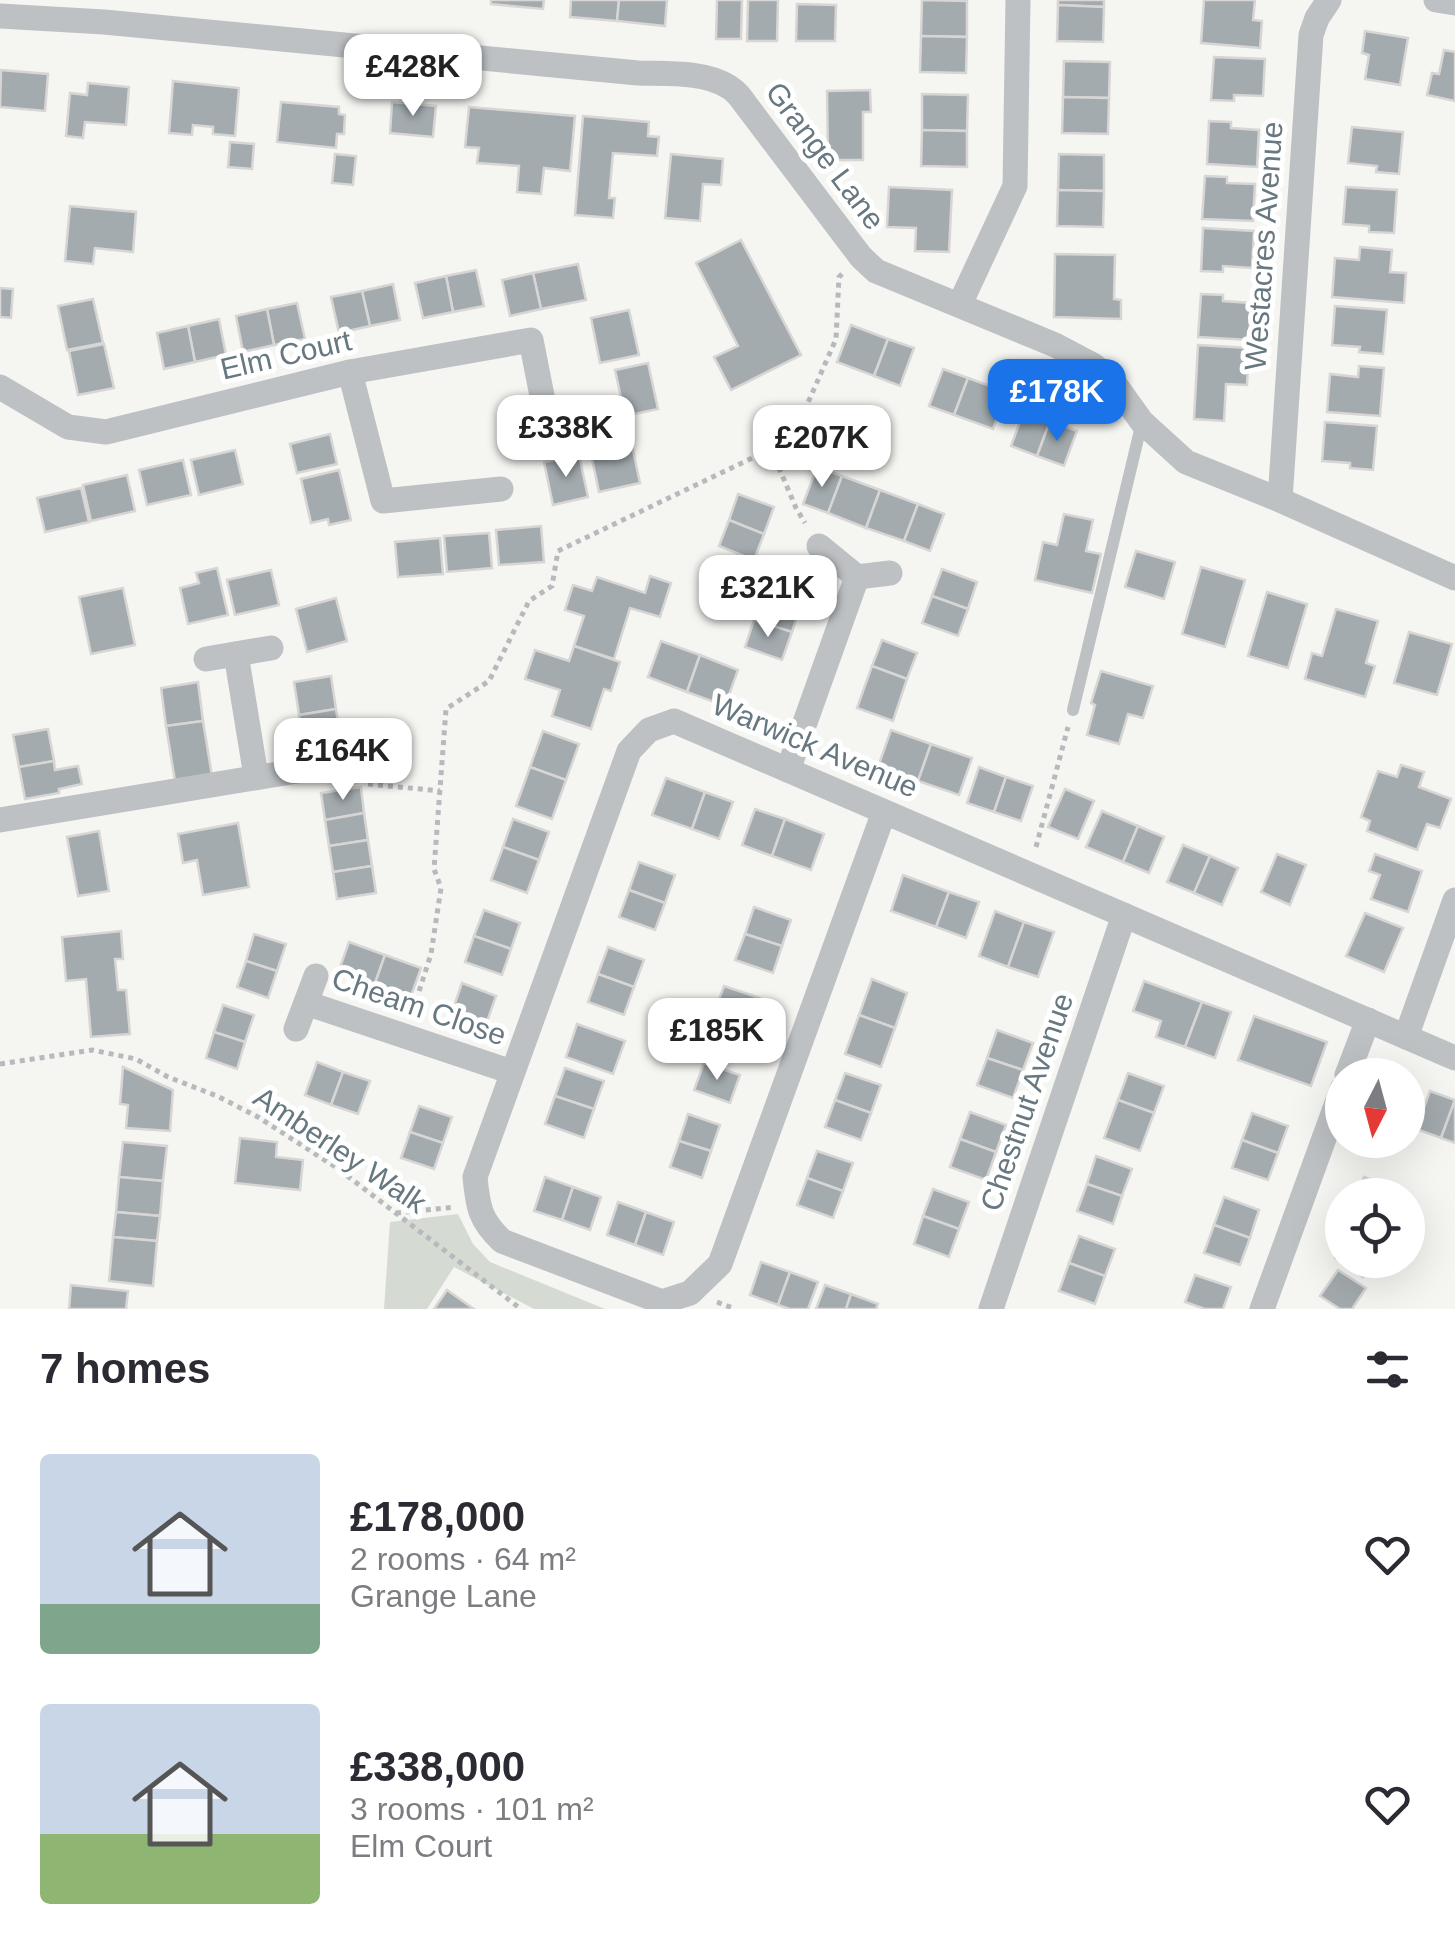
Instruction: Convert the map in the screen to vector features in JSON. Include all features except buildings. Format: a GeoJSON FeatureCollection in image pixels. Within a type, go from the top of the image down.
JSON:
{"type":"FeatureCollection","features":[{"type":"Feature","properties":{"kind":"street"},"geometry":{"type":"LineString","coordinates":[[960,304],[1015,186],[1018,0]]}},
{"type":"Feature","properties":{"kind":"street","name":"Westacres Avenue"},"geometry":{"type":"LineString","coordinates":[[1280,500],[1311,35],[1316,18],[1329,0]]}},
{"type":"Feature","properties":{"kind":"street"},"geometry":{"type":"LineString","coordinates":[[1436,0],[1455,3]]}},
{"type":"Feature","properties":{"kind":"street","name":"Grange Lane"},"geometry":{"type":"LineString","coordinates":[[0,16],[106,11],[685,76],[724,84],[734,90],[861,257],[876,271],[1055,344],[1093,365],[1114,383],[1142,422],[1186,462],[1455,578]]}},
{"type":"Feature","properties":{"kind":"street","name":"Elm Court"},"geometry":{"type":"LineString","coordinates":[[0,388],[68,426],[106,432],[350,372],[531,340],[544,406]]}},
{"type":"Feature","properties":{"kind":"street"},"geometry":{"type":"LineString","coordinates":[[350,372],[383,501],[483,484]]}},
{"type":"Feature","properties":{"kind":"street"},"geometry":{"type":"LineString","coordinates":[[819,546],[857,576],[890,573]]}},
{"type":"Feature","properties":{"kind":"street"},"geometry":{"type":"LineString","coordinates":[[788,770],[857,576]]}},
{"type":"Feature","properties":{"kind":"street"},"geometry":{"type":"LineString","coordinates":[[206,659],[271,648]]}},
{"type":"Feature","properties":{"kind":"street"},"geometry":{"type":"LineString","coordinates":[[236,654],[256,776]]}},
{"type":"Feature","properties":{"kind":"street","name":"Warwick Avenue"},"geometry":{"type":"LineString","coordinates":[[478,1205],[475,1178],[629,751],[649,730],[674,721],[1455,1058]]}},
{"type":"Feature","properties":{"kind":"street"},"geometry":{"type":"LineString","coordinates":[[0,820],[357,761]]}},
{"type":"Feature","properties":{"kind":"street"},"geometry":{"type":"LineString","coordinates":[[478,1205],[485,1225],[502,1242],[662,1302],[690,1292],[720,1264],[884,812]]}},
{"type":"Feature","properties":{"kind":"street"},"geometry":{"type":"LineString","coordinates":[[1406,1036],[1455,900]]}},
{"type":"Feature","properties":{"kind":"street","name":"Chestnut Avenue"},"geometry":{"type":"LineString","coordinates":[[991,1309],[1124,916]]}},
{"type":"Feature","properties":{"kind":"street"},"geometry":{"type":"LineString","coordinates":[[296,1029],[316,976]]}},
{"type":"Feature","properties":{"kind":"street","name":"Cheam Close"},"geometry":{"type":"LineString","coordinates":[[306,1003],[512,1072]]}},
{"type":"Feature","properties":{"kind":"street"},"geometry":{"type":"LineString","coordinates":[[1354,1058],[1368,1020]]}},
{"type":"Feature","properties":{"kind":"street"},"geometry":{"type":"LineString","coordinates":[[1262,1309],[1325,1135]]}},
{"type":"Feature","properties":{"kind":"lane"},"geometry":{"type":"LineString","coordinates":[[1073,710],[1142,422]]}},
{"type":"Feature","properties":{"kind":"path"},"geometry":{"type":"LineString","coordinates":[[402,1036],[431,954],[439,904],[441,888],[434,869],[446,709],[490,681],[529,601],[552,586],[558,551],[792,439],[836,339],[838,277],[861,257]]}},
{"type":"Feature","properties":{"kind":"path"},"geometry":{"type":"LineString","coordinates":[[770,449],[796,508],[819,546]]}},
{"type":"Feature","properties":{"kind":"path"},"geometry":{"type":"LineString","coordinates":[[1028,874],[1073,710]]}},
{"type":"Feature","properties":{"kind":"path"},"geometry":{"type":"LineString","coordinates":[[357,761],[361,783],[440,792]]}},
{"type":"Feature","properties":{"kind":"path","name":"Amberley Walk"},"geometry":{"type":"LineString","coordinates":[[0,1064],[92,1050],[136,1060],[168,1078],[218,1096],[337,1168],[521,1309]]}},
{"type":"Feature","properties":{"kind":"path"},"geometry":{"type":"LineString","coordinates":[[396,1213],[478,1205]]}},
{"type":"Feature","properties":{"kind":"shaded area"},"geometry":{"type":"Polygon","coordinates":[[[458,1214],[473,1244],[490,1262],[605,1309],[534,1309],[454,1267],[427,1309],[384,1309],[390,1222],[458,1214]]]}}]}
